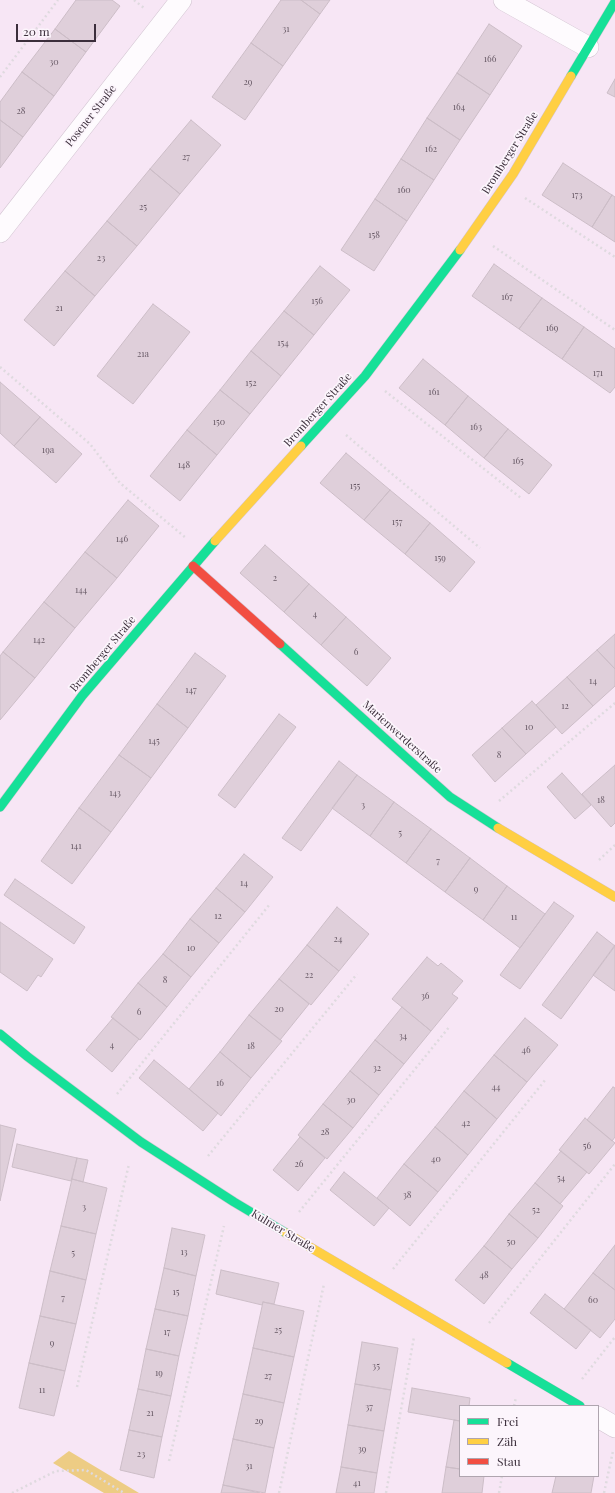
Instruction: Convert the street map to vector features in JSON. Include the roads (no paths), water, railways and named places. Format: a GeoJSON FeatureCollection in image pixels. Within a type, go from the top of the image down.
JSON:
{"type":"FeatureCollection","features":[{"type":"Feature","properties":{"kind":"street","name":"Posener Straße"},"geometry":{"type":"LineString","coordinates":[[0,232],[181,0]]}},
{"type":"Feature","properties":{"kind":"street"},"geometry":{"type":"LineString","coordinates":[[504,0],[588,47]]}},
{"type":"Feature","properties":{"kind":"street","name":"Bromberger Straße"},"geometry":{"type":"LineString","coordinates":[[0,807],[82,696],[204,553],[365,376],[472,232],[513,174],[615,2]]}},
{"type":"Feature","properties":{"kind":"street","name":"Marienwerderstraße"},"geometry":{"type":"LineString","coordinates":[[193,566],[450,796],[505,833],[615,897]]}},
{"type":"Feature","properties":{"kind":"street","name":"Kulmer Straße"},"geometry":{"type":"LineString","coordinates":[[0,1034],[103,1115],[141,1142],[234,1202],[578,1405]]}},
{"type":"Feature","properties":{"kind":"street"},"geometry":{"type":"LineString","coordinates":[[599,1418],[615,1427]]}}]}
